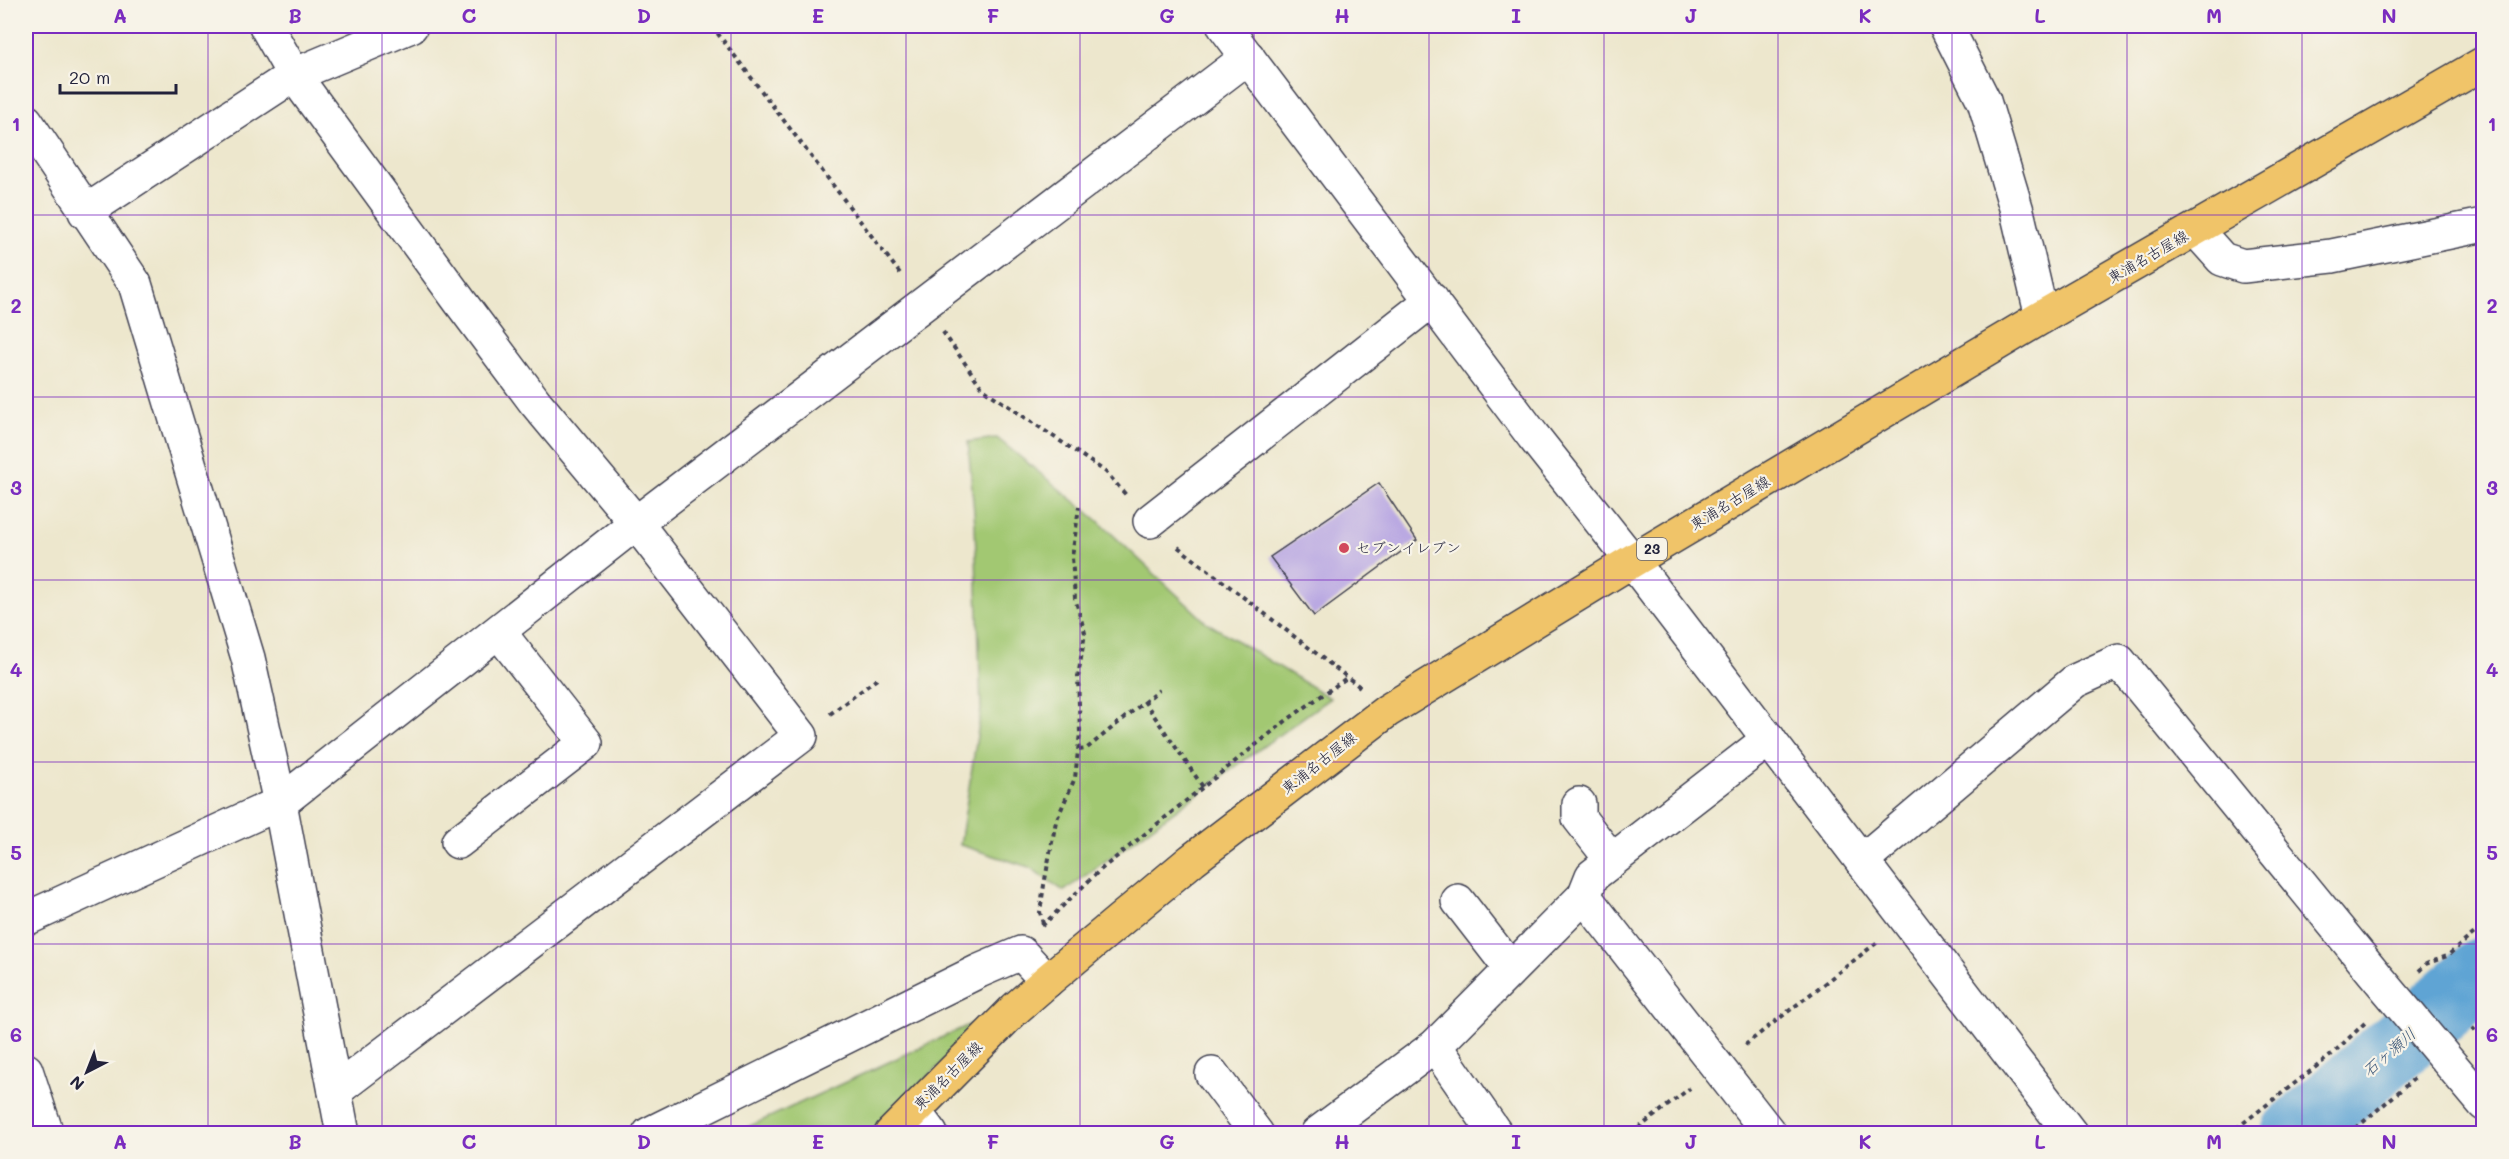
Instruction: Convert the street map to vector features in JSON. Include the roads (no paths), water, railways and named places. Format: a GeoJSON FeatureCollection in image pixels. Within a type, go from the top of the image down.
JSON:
{"type":"FeatureCollection","features":[{"type":"Feature","properties":{"kind":"main road","name":"東浦名古屋線"},"geometry":{"type":"LineString","coordinates":[[912,1126],[1015,1009],[1047,981],[1192,860],[1387,711],[1632,561],[2042,317],[2484,63]]}},
{"type":"Feature","properties":{"kind":"street"},"geometry":{"type":"LineString","coordinates":[[266,26],[294,75],[529,393],[636,524],[801,736],[335,1091]]}},
{"type":"Feature","properties":{"kind":"street"},"geometry":{"type":"LineString","coordinates":[[85,212],[294,75],[411,26]]}},
{"type":"Feature","properties":{"kind":"street"},"geometry":{"type":"LineString","coordinates":[[1224,26],[1533,436],[1908,918],[2070,1133]]}},
{"type":"Feature","properties":{"kind":"street"},"geometry":{"type":"LineString","coordinates":[[1946,26],[1984,101],[2017,211],[2042,317]]}},
{"type":"Feature","properties":{"kind":"street"},"geometry":{"type":"LineString","coordinates":[[26,919],[280,803],[636,524],[1248,57]]}},
{"type":"Feature","properties":{"kind":"street"},"geometry":{"type":"LineString","coordinates":[[26,120],[135,284],[248,658],[280,803],[343,1134]]}},
{"type":"Feature","properties":{"kind":"street"},"geometry":{"type":"LineString","coordinates":[[2196,230],[2222,259],[2243,266],[2332,256],[2484,225]]}},
{"type":"Feature","properties":{"kind":"street"},"geometry":{"type":"LineString","coordinates":[[1150,522],[1432,300]]}},
{"type":"Feature","properties":{"kind":"street"},"geometry":{"type":"LineString","coordinates":[[458,842],[586,743],[499,632]]}},
{"type":"Feature","properties":{"kind":"street"},"geometry":{"type":"LineString","coordinates":[[1862,861],[2075,681],[2119,661],[2392,996],[2484,1104]]}},
{"type":"Feature","properties":{"kind":"street"},"geometry":{"type":"LineString","coordinates":[[1317,1134],[1435,1046],[1584,896],[1592,876],[1611,859],[1769,740]]}},
{"type":"Feature","properties":{"kind":"street"},"geometry":{"type":"LineString","coordinates":[[1579,804],[1579,818],[1611,859]]}},
{"type":"Feature","properties":{"kind":"street"},"geometry":{"type":"LineString","coordinates":[[1584,896],[1770,1134]]}},
{"type":"Feature","properties":{"kind":"street"},"geometry":{"type":"LineString","coordinates":[[1458,901],[1510,968]]}},
{"type":"Feature","properties":{"kind":"street"},"geometry":{"type":"LineString","coordinates":[[649,1134],[979,971],[1021,953],[1047,981]]}},
{"type":"Feature","properties":{"kind":"street"},"geometry":{"type":"LineString","coordinates":[[1435,1046],[1496,1134]]}},
{"type":"Feature","properties":{"kind":"street"},"geometry":{"type":"LineString","coordinates":[[26,1070],[37,1118]]}},
{"type":"Feature","properties":{"kind":"street"},"geometry":{"type":"LineString","coordinates":[[1212,1074],[1257,1134]]}},
{"type":"Feature","properties":{"kind":"waterway","name":"石ヶ瀬川"},"geometry":{"type":"LineString","coordinates":[[2295,1134],[2484,971]]}},
{"type":"Feature","properties":{"kind":"place","name":"セブンイレブン"},"geometry":{"type":"Point","coordinates":[1344,548]}}]}
